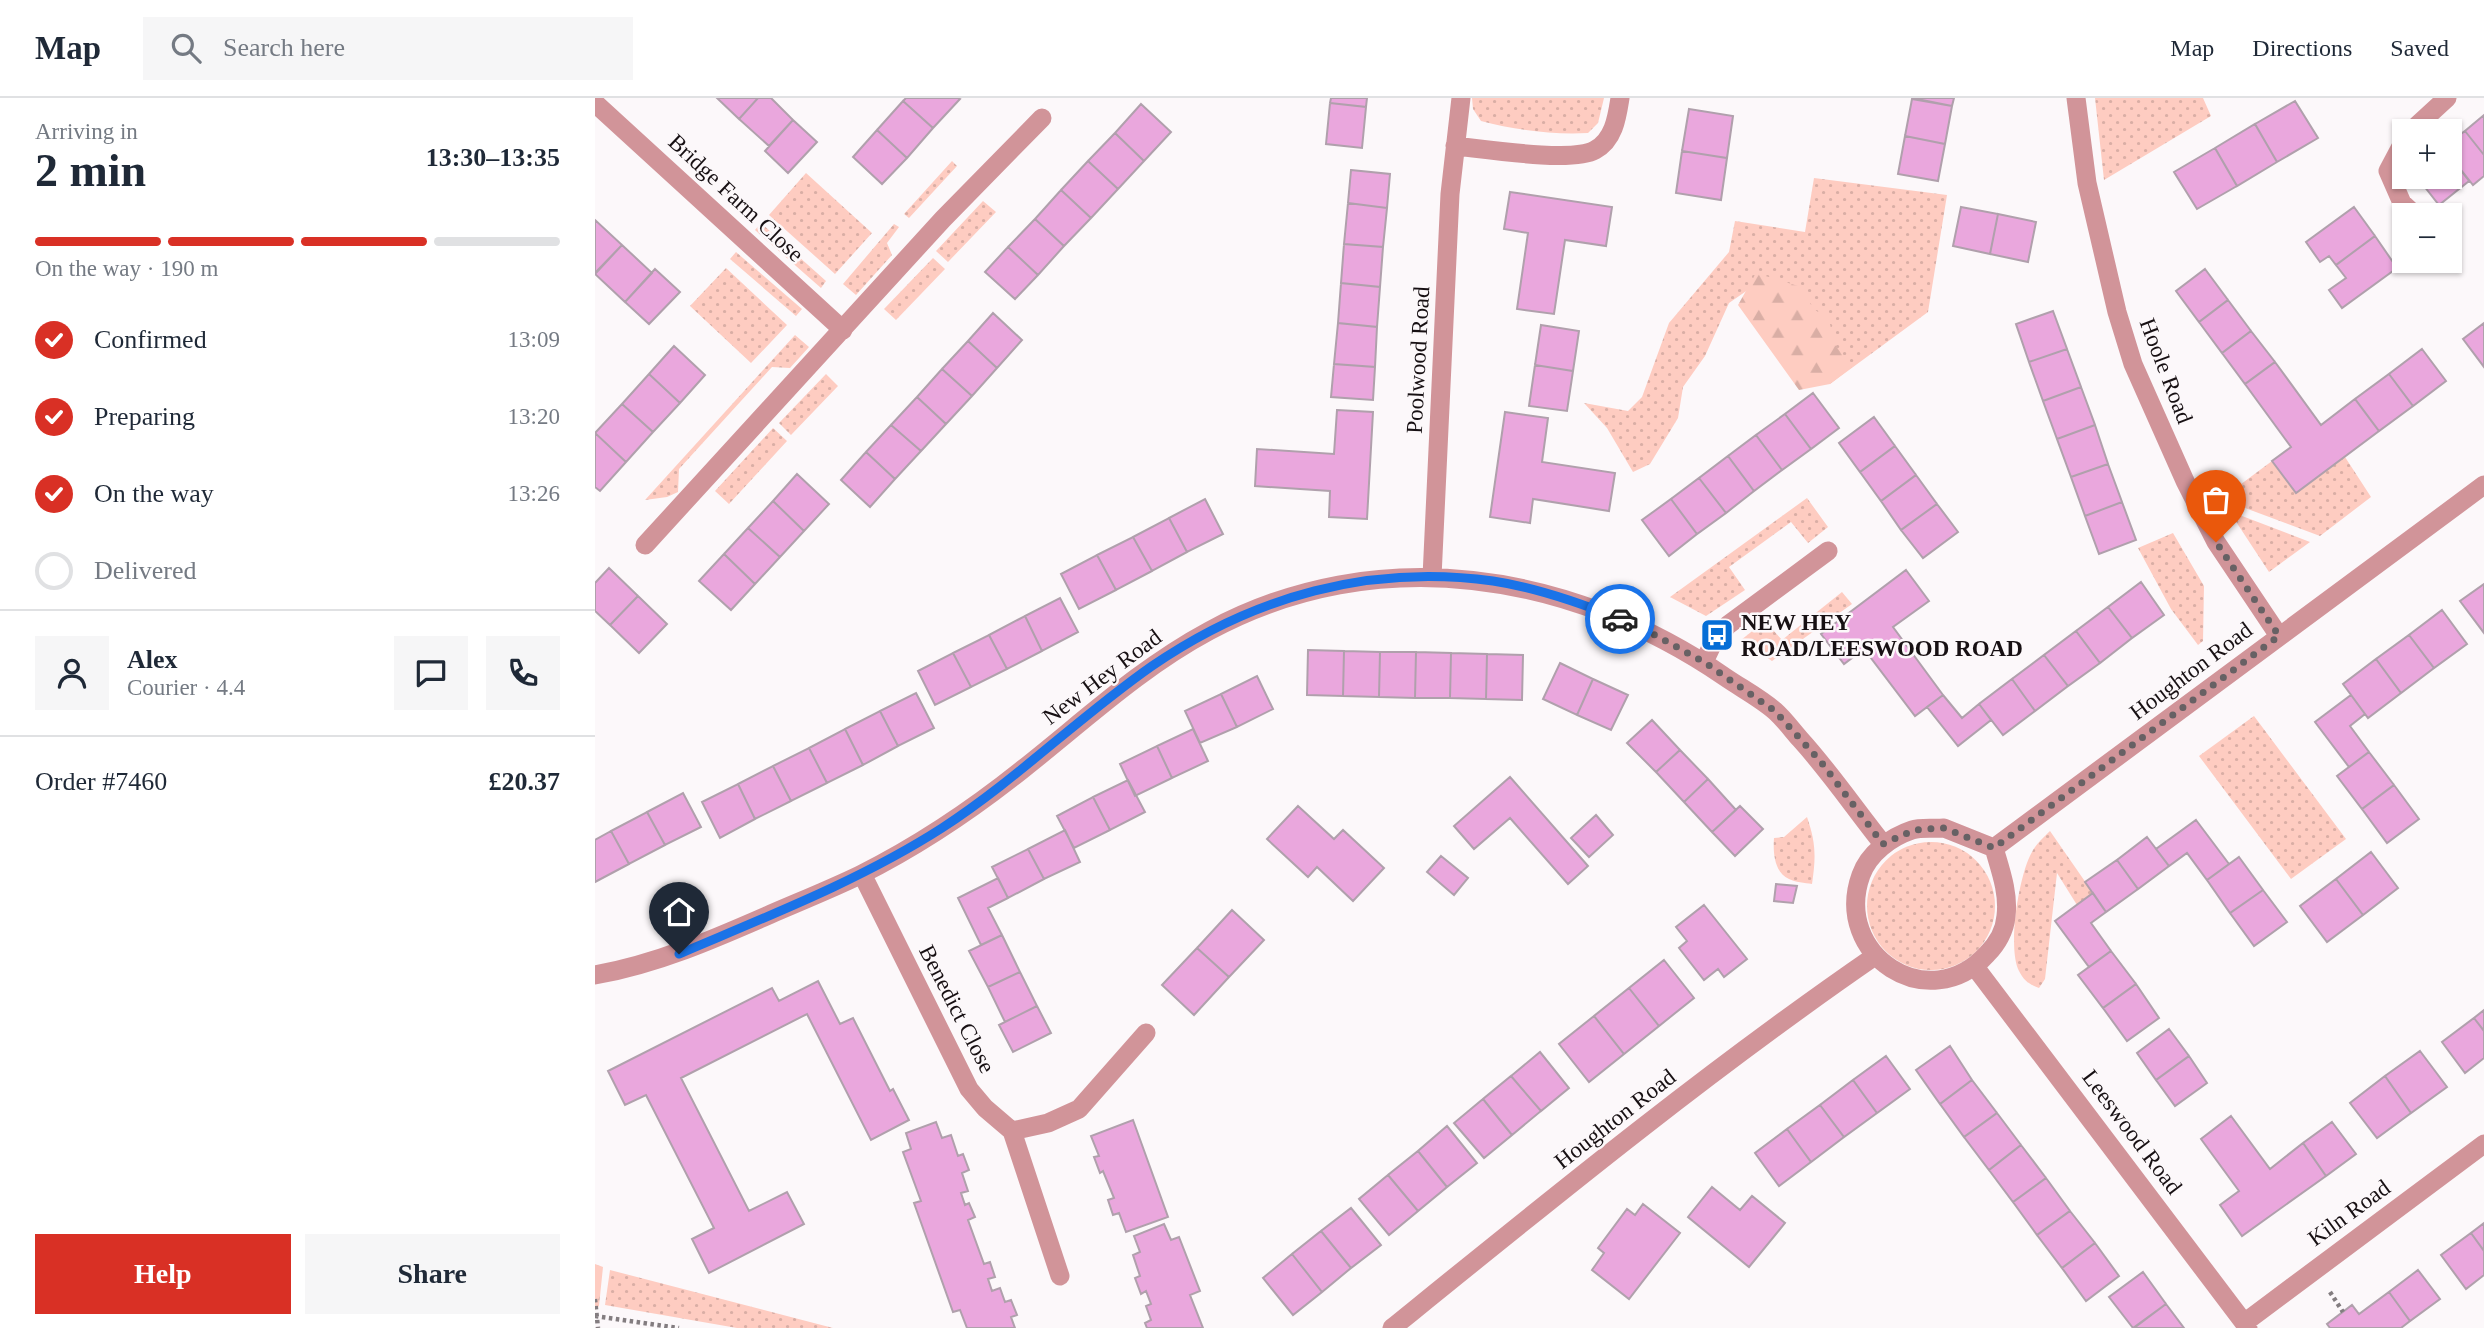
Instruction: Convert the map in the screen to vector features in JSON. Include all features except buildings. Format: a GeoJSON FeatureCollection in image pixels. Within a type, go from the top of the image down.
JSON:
{"type":"FeatureCollection","features":[{"type":"Feature","properties":{"kind":"street","name":"Poolwood Road"},"geometry":{"type":"LineString","coordinates":[[1433,577],[1450,194],[1461,98]]}},
{"type":"Feature","properties":{"kind":"street"},"geometry":{"type":"LineString","coordinates":[[1455,146],[1564,156],[1594,151],[1610,137],[1620,98]]}},
{"type":"Feature","properties":{"kind":"street","name":"Hoole Road"},"geometry":{"type":"LineString","coordinates":[[2076,98],[2087,183],[2117,313],[2133,364],[2185,481],[2216,542],[2279,636]]}},
{"type":"Feature","properties":{"kind":"street"},"geometry":{"type":"LineString","coordinates":[[2424,119],[2447,98]]}},
{"type":"Feature","properties":{"kind":"street","name":"Bridge Farm Close"},"geometry":{"type":"LineString","coordinates":[[595,103],[843,330]]}},
{"type":"Feature","properties":{"kind":"street"},"geometry":{"type":"LineString","coordinates":[[646,545],[943,219],[1042,118]]}},
{"type":"Feature","properties":{"kind":"street"},"geometry":{"type":"LineString","coordinates":[[2392,163],[2388,171],[2392,180]]}},
{"type":"Feature","properties":{"kind":"street","name":"Houghton Road"},"geometry":{"type":"LineString","coordinates":[[1994,848],[2484,485]]}},
{"type":"Feature","properties":{"kind":"street"},"geometry":{"type":"LineString","coordinates":[[1704,662],[1713,643],[1728,625],[1828,551]]}},
{"type":"Feature","properties":{"kind":"street","name":"New Hey Road"},"geometry":{"type":"LineString","coordinates":[[595,975],[679,954],[862,874],[942,828],[1022,770],[1085,716],[1141,675],[1209,631],[1265,605],[1345,583],[1433,577],[1495,582],[1585,605],[1644,629],[1704,662],[1775,711],[1821,762],[1883,844]]}},
{"type":"Feature","properties":{"kind":"street"},"geometry":{"type":"LineString","coordinates":[[1944,828],[1994,848],[2005,884],[2007,917],[1997,943],[1975,967],[1949,979],[1918,980],[1896,973],[1875,956],[1858,927],[1855,891],[1864,867],[1883,844],[1914,830],[1944,828]]}},
{"type":"Feature","properties":{"kind":"street","name":"Benedict Close"},"geometry":{"type":"LineString","coordinates":[[862,874],[969,1089],[985,1108],[1012,1131]]}},
{"type":"Feature","properties":{"kind":"street","name":"Houghton Road"},"geometry":{"type":"LineString","coordinates":[[1392,1328],[1606,1156],[1794,1013],[1875,956]]}},
{"type":"Feature","properties":{"kind":"street","name":"Leeswood Road"},"geometry":{"type":"LineString","coordinates":[[1975,967],[2246,1326]]}},
{"type":"Feature","properties":{"kind":"street"},"geometry":{"type":"LineString","coordinates":[[1060,1276],[1012,1131],[1048,1123],[1079,1109],[1146,1033]]}},
{"type":"Feature","properties":{"kind":"street","name":"Kiln Road"},"geometry":{"type":"LineString","coordinates":[[2246,1326],[2484,1144]]}},
{"type":"Feature","properties":{"kind":"path"},"geometry":{"type":"LineString","coordinates":[[595,1299],[598,1328]]}},
{"type":"Feature","properties":{"kind":"path"},"geometry":{"type":"LineString","coordinates":[[596,1316],[680,1328]]}},
{"type":"Feature","properties":{"kind":"green space"},"geometry":{"type":"Polygon","coordinates":[[[1472,98],[1604,98],[1598,123],[1588,133],[1561,133],[1481,121],[1473,109],[1472,98]]]}},
{"type":"Feature","properties":{"kind":"green space"},"geometry":{"type":"Polygon","coordinates":[[[2095,98],[2203,98],[2211,116],[2104,180],[2095,98]]]}},
{"type":"Feature","properties":{"kind":"green space"},"geometry":{"type":"Polygon","coordinates":[[[952,161],[957,166],[909,218],[904,214],[952,161]]]}},
{"type":"Feature","properties":{"kind":"green space"},"geometry":{"type":"Polygon","coordinates":[[[806,173],[872,233],[835,274],[769,215],[806,173]]]}},
{"type":"Feature","properties":{"kind":"green space"},"geometry":{"type":"Polygon","coordinates":[[[1814,178],[1947,195],[1928,312],[1830,384],[1755,285],[1729,303],[1705,356],[1683,387],[1678,418],[1650,464],[1633,472],[1607,428],[1584,403],[1628,411],[1642,397],[1669,323],[1729,252],[1735,221],[1805,232],[1814,178]]]}},
{"type":"Feature","properties":{"kind":"green space"},"geometry":{"type":"Polygon","coordinates":[[[983,201],[996,212],[948,262],[936,251],[983,201]]]}},
{"type":"Feature","properties":{"kind":"green space"},"geometry":{"type":"Polygon","coordinates":[[[761,223],[826,281],[821,288],[755,230],[761,223]]]}},
{"type":"Feature","properties":{"kind":"green space"},"geometry":{"type":"Polygon","coordinates":[[[894,224],[899,227],[887,243],[892,255],[856,295],[843,284],[894,224]]]}},
{"type":"Feature","properties":{"kind":"green space"},"geometry":{"type":"Polygon","coordinates":[[[736,252],[802,309],[796,316],[730,259],[736,252]]]}},
{"type":"Feature","properties":{"kind":"green space"},"geometry":{"type":"Polygon","coordinates":[[[933,258],[945,269],[896,320],[884,309],[933,258]]]}},
{"type":"Feature","properties":{"kind":"green space"},"geometry":{"type":"Polygon","coordinates":[[[726,268],[787,325],[751,363],[690,306],[726,268]]]}},
{"type":"Feature","properties":{"kind":"green space"},"geometry":{"type":"Polygon","coordinates":[[[1756,273],[1798,286],[1814,309],[1829,320],[1835,345],[1852,367],[1830,384],[1799,390],[1738,305],[1756,273]]]}},
{"type":"Feature","properties":{"kind":"green space"},"geometry":{"type":"Polygon","coordinates":[[[795,335],[809,347],[790,368],[772,367],[679,469],[678,492],[667,497],[645,500],[795,335]]]}},
{"type":"Feature","properties":{"kind":"green space"},"geometry":{"type":"Polygon","coordinates":[[[826,374],[838,386],[791,435],[779,423],[826,374]]]}},
{"type":"Feature","properties":{"kind":"green space"},"geometry":{"type":"Polygon","coordinates":[[[773,428],[787,441],[729,504],[715,491],[773,428]]]}},
{"type":"Feature","properties":{"kind":"green space"},"geometry":{"type":"Polygon","coordinates":[[[2345,457],[2371,497],[2320,536],[2221,499],[2272,461],[2296,493],[2345,457]]]}},
{"type":"Feature","properties":{"kind":"green space"},"geometry":{"type":"Polygon","coordinates":[[[1807,498],[1828,527],[1808,543],[1791,522],[1729,567],[1745,590],[1706,616],[1670,597],[1807,498]]]}},
{"type":"Feature","properties":{"kind":"green space"},"geometry":{"type":"Polygon","coordinates":[[[2229,511],[2310,542],[2269,572],[2229,511]]]}},
{"type":"Feature","properties":{"kind":"green space"},"geometry":{"type":"Polygon","coordinates":[[[2173,533],[2204,586],[2203,641],[2198,645],[2171,609],[2138,548],[2173,533]]]}},
{"type":"Feature","properties":{"kind":"green space"},"geometry":{"type":"Polygon","coordinates":[[[1842,592],[1852,604],[1772,661],[1741,640],[1765,621],[1782,640],[1842,592]]]}},
{"type":"Feature","properties":{"kind":"green space"},"geometry":{"type":"Polygon","coordinates":[[[2254,716],[2346,839],[2291,879],[2199,756],[2254,716]]]}},
{"type":"Feature","properties":{"kind":"green space"},"geometry":{"type":"Polygon","coordinates":[[[1807,817],[1814,850],[1812,884],[1784,876],[1777,867],[1774,849],[1774,838],[1784,837],[1807,817]]]}},
{"type":"Feature","properties":{"kind":"green space"},"geometry":{"type":"Polygon","coordinates":[[[2050,831],[2093,893],[2077,905],[2057,873],[2045,979],[2039,988],[2027,982],[2019,971],[2014,929],[2027,862],[2036,846],[2050,831]]]}},
{"type":"Feature","properties":{"kind":"green space"},"geometry":{"type":"Polygon","coordinates":[[[1931,842],[1955,847],[1976,861],[1990,882],[1995,906],[1990,930],[1976,951],[1955,965],[1931,970],[1907,965],[1886,951],[1872,930],[1867,906],[1872,882],[1886,861],[1907,847],[1931,842]]]}},
{"type":"Feature","properties":{"kind":"green space"},"geometry":{"type":"Polygon","coordinates":[[[595,1264],[603,1267],[599,1306],[595,1310],[595,1264]]]}},
{"type":"Feature","properties":{"kind":"green space"},"geometry":{"type":"Polygon","coordinates":[[[610,1270],[833,1328],[737,1328],[605,1305],[610,1270]]]}},
{"type":"Feature","properties":{"kind":"way so far"},"geometry":{"type":"LineString","coordinates":[[1620,619],[1704,662],[1775,711],[1821,762],[1883,844],[1914,830],[1944,828],[1994,848],[2279,636],[2216,542]]}},
{"type":"Feature","properties":{"kind":"place","name":"NEW HEY ROAD/LEESWOOD ROAD"},"geometry":{"type":"Point","coordinates":[1717,635]}},
{"type":"Feature","properties":{"kind":"route"},"geometry":{"type":"LineString","coordinates":[[679,954],[862,874],[942,828],[1022,770],[1085,716],[1152,666],[1209,631],[1265,605],[1345,583],[1433,577],[1495,582],[1585,605],[1620,619]]}}]}
